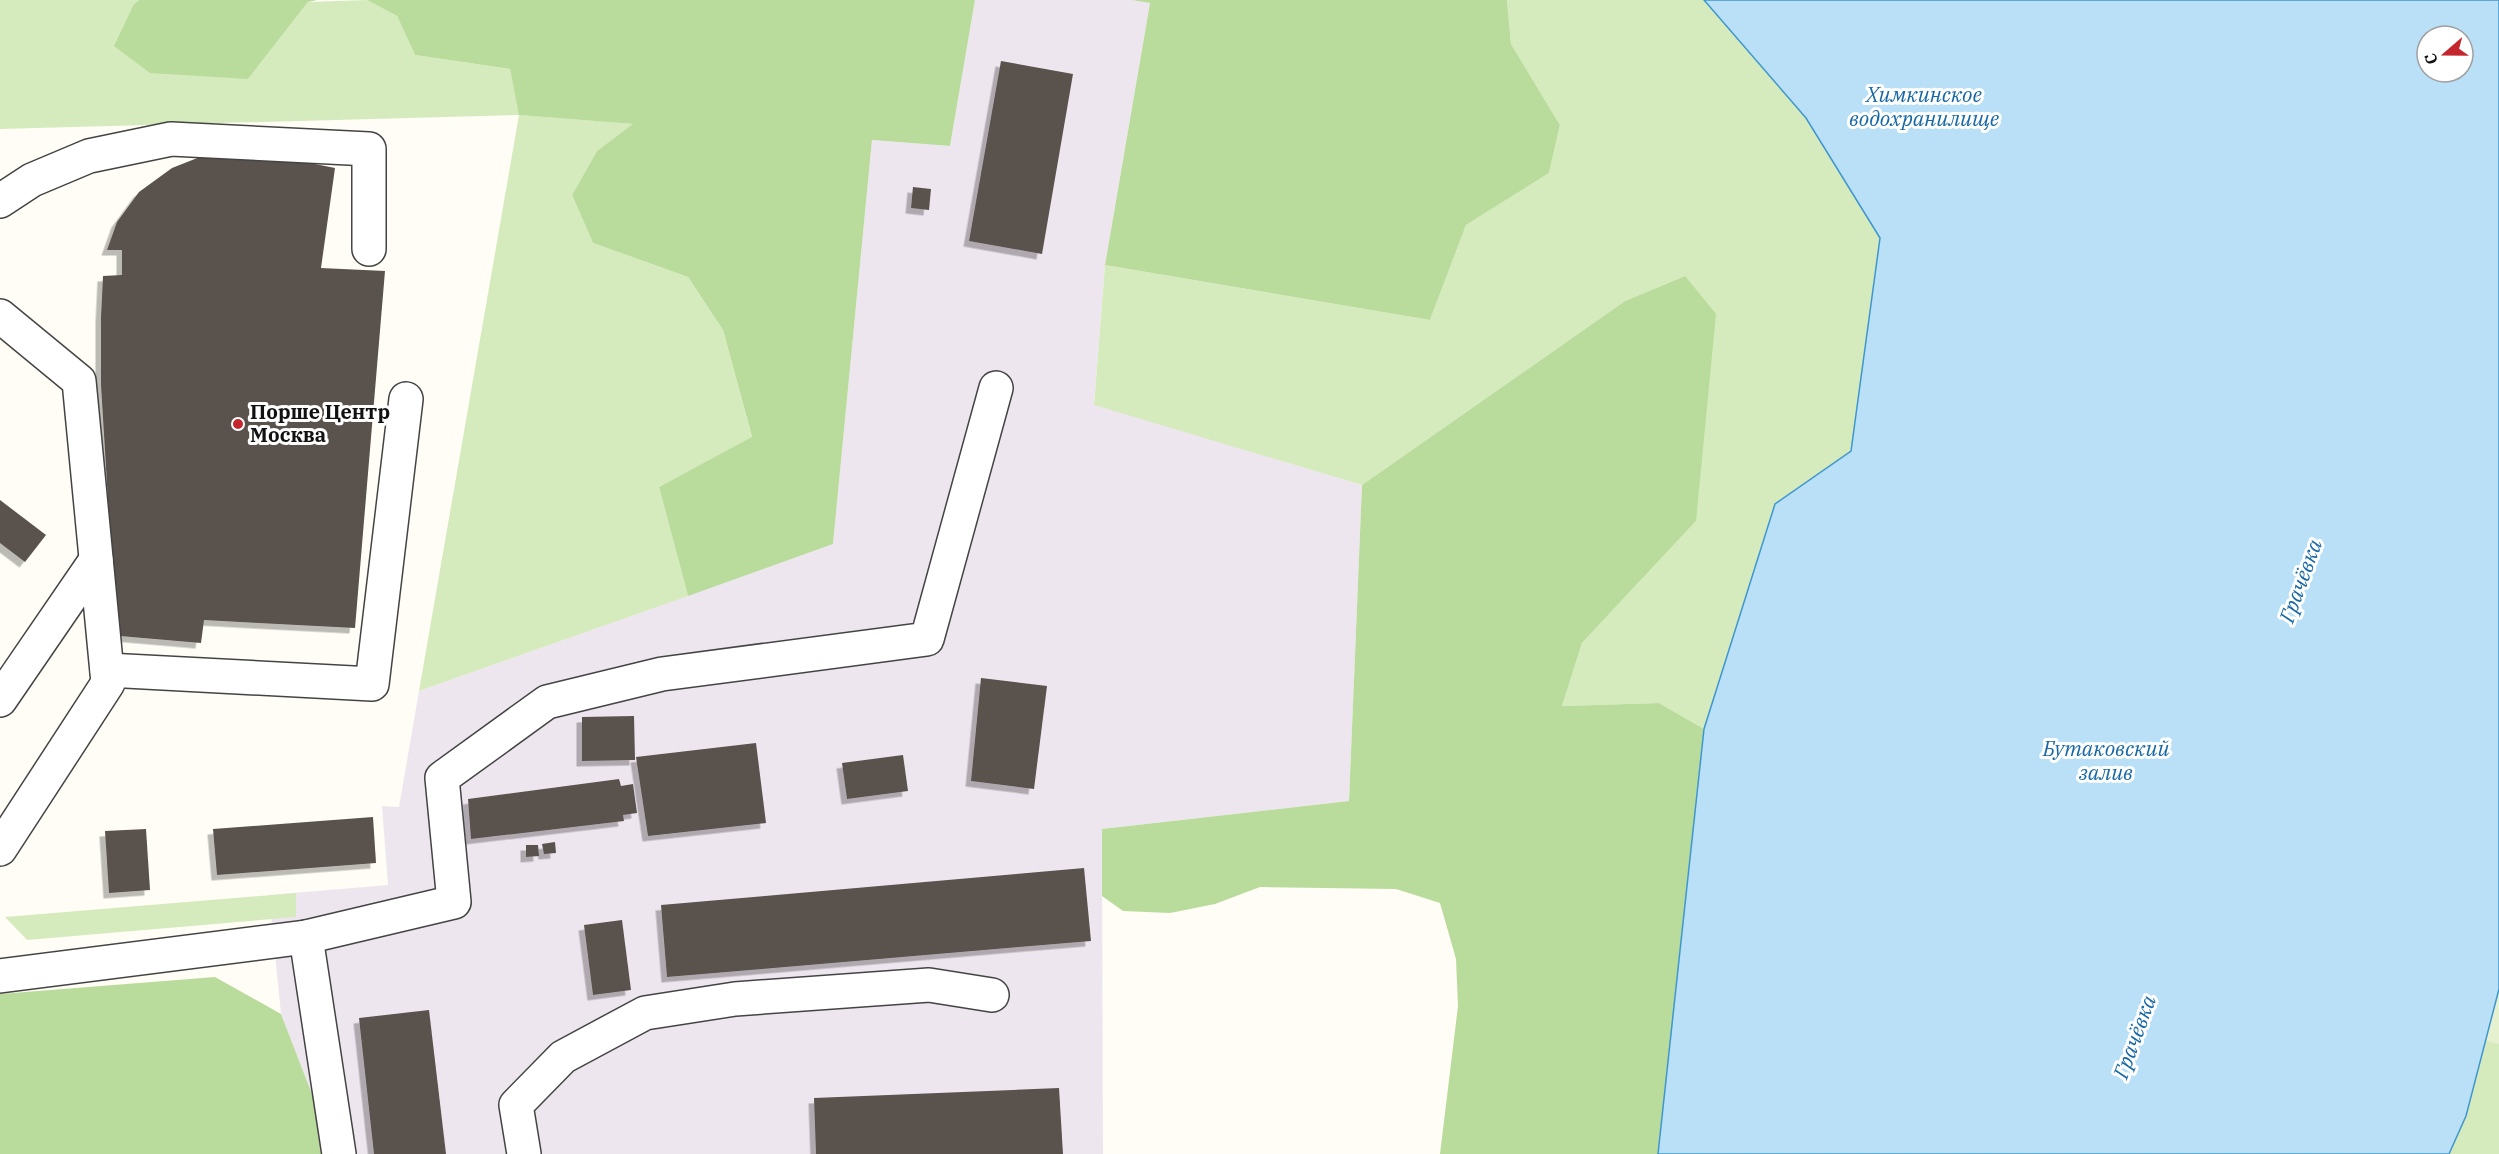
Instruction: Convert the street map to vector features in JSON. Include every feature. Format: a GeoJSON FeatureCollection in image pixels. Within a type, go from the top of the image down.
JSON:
{"type":"FeatureCollection","features":[{"type":"Feature","properties":{"kind":"lane"},"geometry":{"type":"LineString","coordinates":[[0,201],[32,180],[89,156],[171,139],[369,149],[369,249]]}},
{"type":"Feature","properties":{"kind":"lane"},"geometry":{"type":"LineString","coordinates":[[0,316],[79,381],[108,683],[0,849]]}},
{"type":"Feature","properties":{"kind":"lane"},"geometry":{"type":"LineString","coordinates":[[0,976],[306,937],[454,902],[442,778],[547,702],[662,674],[927,639],[996,388]]}},
{"type":"Feature","properties":{"kind":"lane"},"geometry":{"type":"LineString","coordinates":[[107,670],[372,684],[406,399]]}},
{"type":"Feature","properties":{"kind":"lane"},"geometry":{"type":"LineString","coordinates":[[0,700],[96,560]]}},
{"type":"Feature","properties":{"kind":"lane"},"geometry":{"type":"LineString","coordinates":[[306,937],[339,1154]]}},
{"type":"Feature","properties":{"kind":"lane"},"geometry":{"type":"LineString","coordinates":[[524,1154],[516,1105],[563,1057],[645,1014],[735,999],[929,985],[992,995]]}},
{"type":"Feature","properties":{"kind":"shaded area"},"geometry":{"type":"Polygon","coordinates":[[[975,0],[1132,0],[1150,3],[1105,265],[1094,404],[1362,485],[1349,801],[1102,829],[1103,1154],[323,1154],[324,1125],[281,1014],[269,895],[388,885],[382,806],[399,807],[419,691],[833,544],[872,140],[950,146],[975,0]]]}},
{"type":"Feature","properties":{"kind":"green space"},"geometry":{"type":"Polygon","coordinates":[[[0,0],[139,0],[134,4],[248,79],[308,2],[367,0],[397,16],[415,55],[510,69],[520,115],[634,124],[597,151],[572,195],[593,243],[688,277],[723,330],[752,438],[659,487],[688,596],[419,691],[519,115],[0,129],[0,0]]]}},
{"type":"Feature","properties":{"kind":"green space"},"geometry":{"type":"Polygon","coordinates":[[[139,0],[317,0],[308,2],[248,79],[150,73],[114,46],[134,4],[139,0]]]}},
{"type":"Feature","properties":{"kind":"green space"},"geometry":{"type":"Polygon","coordinates":[[[367,0],[975,0],[950,146],[872,140],[833,544],[688,596],[659,487],[752,437],[723,330],[688,277],[593,243],[572,195],[597,151],[633,124],[519,115],[510,69],[415,55],[397,16],[367,0]]]}},
{"type":"Feature","properties":{"kind":"green space"},"geometry":{"type":"Polygon","coordinates":[[[1132,0],[1507,0],[1511,44],[1560,125],[1549,173],[1466,225],[1430,320],[1105,265],[1150,3],[1132,0]]]}},
{"type":"Feature","properties":{"kind":"green space"},"geometry":{"type":"Polygon","coordinates":[[[1507,0],[1704,0],[1806,118],[1880,238],[1851,451],[1775,504],[1704,729],[1659,703],[1562,706],[1582,643],[1696,521],[1685,276],[1625,301],[1362,485],[1094,405],[1105,265],[1430,320],[1466,225],[1549,173],[1560,125],[1511,44],[1507,0]]]}},
{"type":"Feature","properties":{"kind":"green space"},"geometry":{"type":"Polygon","coordinates":[[[1685,276],[1716,314],[1696,521],[1582,643],[1562,706],[1659,703],[1704,729],[1658,1154],[1440,1154],[1458,1006],[1456,959],[1440,903],[1396,889],[1260,887],[1215,904],[1170,913],[1123,911],[1102,896],[1102,829],[1349,801],[1362,485],[1625,301],[1685,276]]]}},
{"type":"Feature","properties":{"kind":"green space"},"geometry":{"type":"Polygon","coordinates":[[[296,893],[296,917],[27,940],[5,917],[296,893]]]}},
{"type":"Feature","properties":{"kind":"green space"},"geometry":{"type":"Polygon","coordinates":[[[215,977],[281,1014],[324,1125],[323,1154],[0,1154],[0,994],[215,977]]]}},
{"type":"Feature","properties":{"kind":"green space"},"geometry":{"type":"Polygon","coordinates":[[[2499,989],[2499,1154],[2449,1154],[2466,1116],[2499,989]]]}},
{"type":"Feature","properties":{"kind":"green space"},"geometry":{"type":"Polygon","coordinates":[[[2499,989],[2499,1044],[2486,1041],[2499,989]]]}},
{"type":"Feature","properties":{"kind":"water","name":"Бутаковский залив"},"geometry":{"type":"Polygon","coordinates":[[[1704,0],[2499,0],[2499,989],[2466,1116],[2449,1154],[1658,1154],[1704,729],[1775,504],[1851,451],[1880,238],[1806,118],[1704,0]]]}},
{"type":"Feature","properties":{"kind":"building"},"geometry":{"type":"Polygon","coordinates":[[[1001,61],[1073,74],[1042,254],[969,241],[1001,61]]]}},
{"type":"Feature","properties":{"kind":"building","name":"Порше Центр Москва"},"geometry":{"type":"Polygon","coordinates":[[[205,155],[295,160],[335,168],[321,268],[385,271],[355,628],[204,620],[201,643],[120,636],[111,549],[101,385],[101,317],[103,276],[122,275],[122,250],[107,250],[117,222],[139,192],[172,168],[205,155]]]}},
{"type":"Feature","properties":{"kind":"building"},"geometry":{"type":"Polygon","coordinates":[[[913,187],[931,189],[929,210],[911,208],[913,187]]]}},
{"type":"Feature","properties":{"kind":"building"},"geometry":{"type":"Polygon","coordinates":[[[0,500],[46,535],[25,562],[0,543],[0,500]]]}},
{"type":"Feature","properties":{"kind":"building"},"geometry":{"type":"Polygon","coordinates":[[[981,678],[1047,686],[1034,789],[971,781],[981,678]]]}},
{"type":"Feature","properties":{"kind":"building"},"geometry":{"type":"Polygon","coordinates":[[[634,716],[635,760],[582,761],[582,717],[634,716]]]}},
{"type":"Feature","properties":{"kind":"building"},"geometry":{"type":"Polygon","coordinates":[[[756,743],[766,823],[648,836],[636,757],[756,743]]]}},
{"type":"Feature","properties":{"kind":"building"},"geometry":{"type":"Polygon","coordinates":[[[903,755],[908,791],[847,799],[842,763],[903,755]]]}},
{"type":"Feature","properties":{"kind":"building"},"geometry":{"type":"Polygon","coordinates":[[[619,779],[621,786],[633,784],[637,813],[623,815],[624,821],[471,839],[468,799],[619,779]]]}},
{"type":"Feature","properties":{"kind":"building"},"geometry":{"type":"Polygon","coordinates":[[[373,817],[376,863],[217,875],[213,829],[373,817]]]}},
{"type":"Feature","properties":{"kind":"building"},"geometry":{"type":"Polygon","coordinates":[[[146,829],[150,890],[109,893],[105,831],[146,829]]]}},
{"type":"Feature","properties":{"kind":"building"},"geometry":{"type":"Polygon","coordinates":[[[555,842],[556,853],[544,854],[542,844],[555,842]]]}},
{"type":"Feature","properties":{"kind":"building"},"geometry":{"type":"Polygon","coordinates":[[[526,845],[538,845],[539,856],[526,857],[526,845]]]}},
{"type":"Feature","properties":{"kind":"building"},"geometry":{"type":"Polygon","coordinates":[[[1084,868],[1091,941],[667,977],[661,905],[1084,868]]]}},
{"type":"Feature","properties":{"kind":"building"},"geometry":{"type":"Polygon","coordinates":[[[622,920],[631,990],[593,995],[584,925],[622,920]]]}},
{"type":"Feature","properties":{"kind":"building"},"geometry":{"type":"Polygon","coordinates":[[[429,1010],[446,1154],[374,1154],[359,1018],[429,1010]]]}},
{"type":"Feature","properties":{"kind":"building"},"geometry":{"type":"Polygon","coordinates":[[[1059,1088],[1063,1154],[816,1154],[814,1098],[1059,1088]]]}},
{"type":"Feature","properties":{"kind":"place","name":"Порше Центр Москва"},"geometry":{"type":"Point","coordinates":[238,424]}},
{"type":"Feature","properties":{"kind":"water label","name":"Химкинское водохранилище"},"geometry":{"type":"Point","coordinates":[1924,107]}},
{"type":"Feature","properties":{"kind":"water label","name":"Грачёвка"},"geometry":{"type":"Point","coordinates":[2301,581]}},
{"type":"Feature","properties":{"kind":"water label","name":"Грачёвка"},"geometry":{"type":"Point","coordinates":[2135,1037]}}]}
